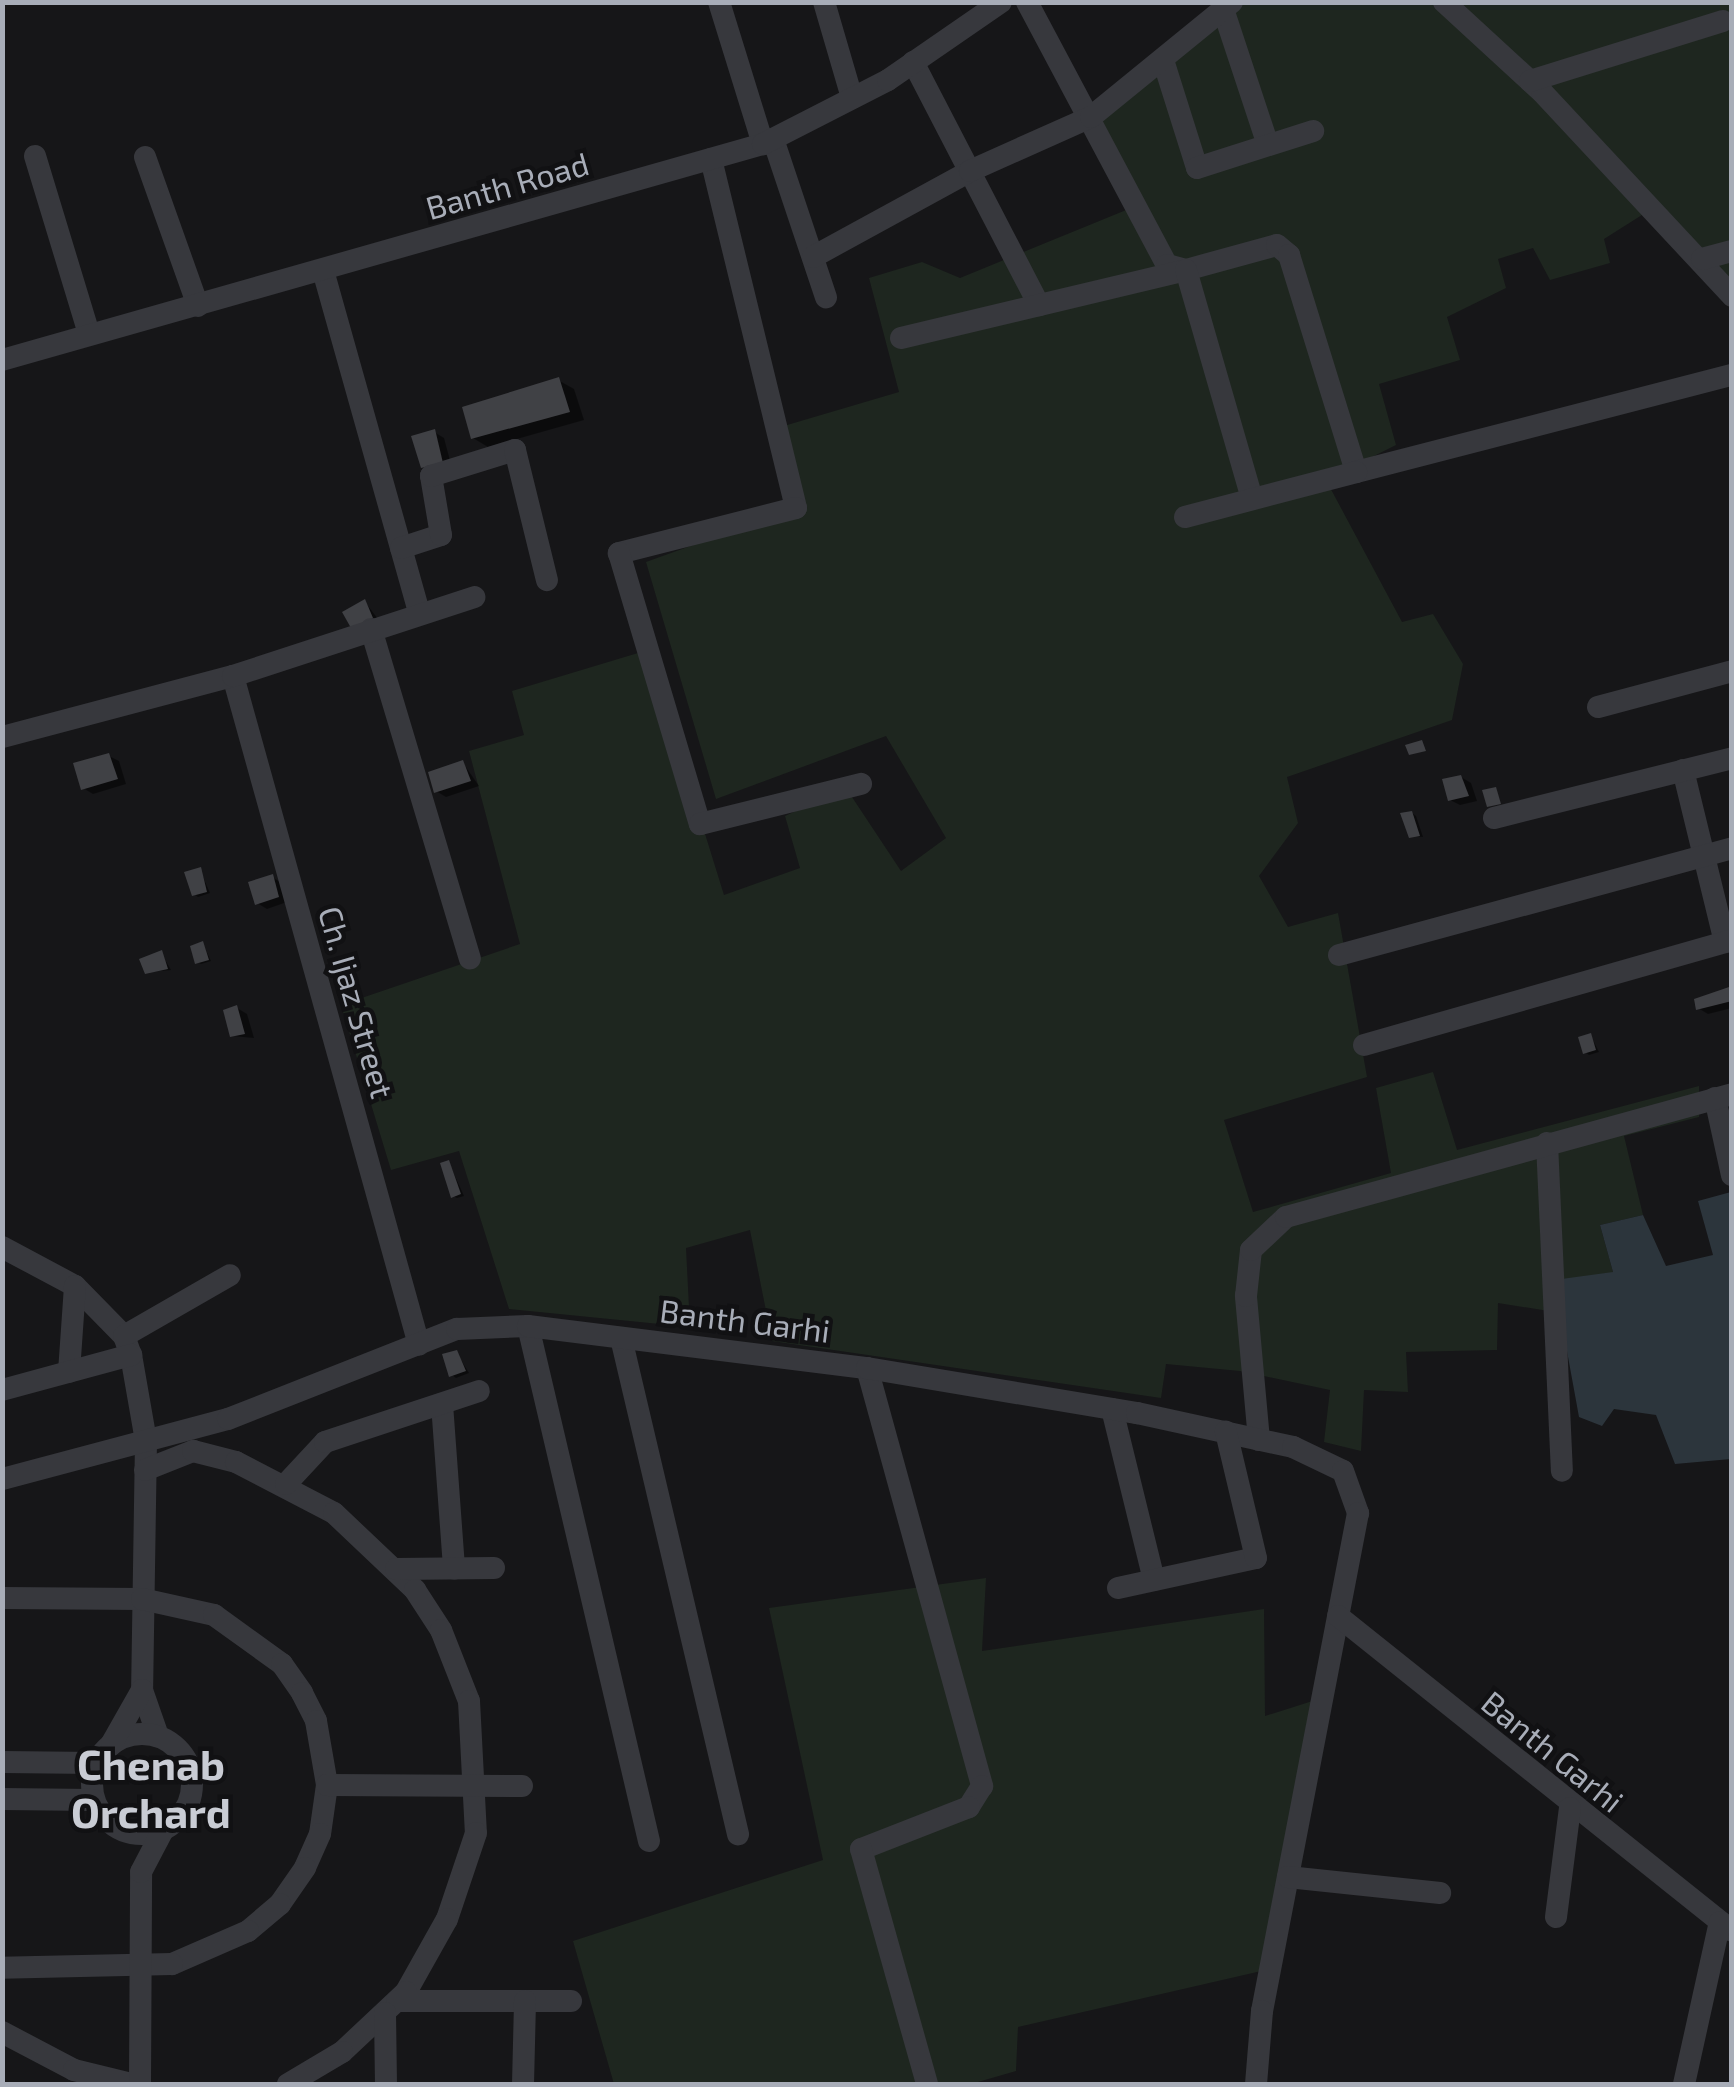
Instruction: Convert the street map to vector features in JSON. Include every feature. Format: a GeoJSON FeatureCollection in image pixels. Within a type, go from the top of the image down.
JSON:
{"type":"FeatureCollection","features":[{"type":"Feature","properties":{"kind":"street"},"geometry":{"type":"LineString","coordinates":[[720,2],[826,297]]}},
{"type":"Feature","properties":{"kind":"street"},"geometry":{"type":"LineString","coordinates":[[824,2],[852,98]]}},
{"type":"Feature","properties":{"kind":"street","name":"Banth Road"},"geometry":{"type":"LineString","coordinates":[[2,360],[324,274],[768,142],[914,62],[1000,2]]}},
{"type":"Feature","properties":{"kind":"street"},"geometry":{"type":"LineString","coordinates":[[1027,2],[1167,265],[1186,270]]}},
{"type":"Feature","properties":{"kind":"street"},"geometry":{"type":"LineString","coordinates":[[1444,2],[1530,81],[1732,296]]}},
{"type":"Feature","properties":{"kind":"street"},"geometry":{"type":"LineString","coordinates":[[812,257],[970,171],[1091,117],[1228,6],[1268,145]]}},
{"type":"Feature","properties":{"kind":"street"},"geometry":{"type":"LineString","coordinates":[[1530,81],[1723,21]]}},
{"type":"Feature","properties":{"kind":"street"},"geometry":{"type":"LineString","coordinates":[[1163,60],[1197,168],[1313,131]]}},
{"type":"Feature","properties":{"kind":"street"},"geometry":{"type":"LineString","coordinates":[[914,62],[1039,305]]}},
{"type":"Feature","properties":{"kind":"street"},"geometry":{"type":"LineString","coordinates":[[36,156],[89,334]]}},
{"type":"Feature","properties":{"kind":"street"},"geometry":{"type":"LineString","coordinates":[[145,156],[198,306]]}},
{"type":"Feature","properties":{"kind":"street"},"geometry":{"type":"LineString","coordinates":[[711,160],[796,508],[619,553],[700,824],[861,784]]}},
{"type":"Feature","properties":{"kind":"street"},"geometry":{"type":"LineString","coordinates":[[901,338],[1277,245],[1288,254],[1356,472]]}},
{"type":"Feature","properties":{"kind":"street"},"geometry":{"type":"LineString","coordinates":[[1702,260],[1732,251]]}},
{"type":"Feature","properties":{"kind":"street"},"geometry":{"type":"LineString","coordinates":[[1186,270],[1252,499]]}},
{"type":"Feature","properties":{"kind":"street"},"geometry":{"type":"LineString","coordinates":[[324,274],[419,613]]}},
{"type":"Feature","properties":{"kind":"street"},"geometry":{"type":"LineString","coordinates":[[1184,517],[1732,375]]}},
{"type":"Feature","properties":{"kind":"street"},"geometry":{"type":"LineString","coordinates":[[401,548],[441,535],[431,476],[515,450],[548,580]]}},
{"type":"Feature","properties":{"kind":"street"},"geometry":{"type":"LineString","coordinates":[[2,737],[233,676],[474,597]]}},
{"type":"Feature","properties":{"kind":"street"},"geometry":{"type":"LineString","coordinates":[[371,629],[470,958]]}},
{"type":"Feature","properties":{"kind":"street"},"geometry":{"type":"LineString","coordinates":[[1598,706],[1732,671]]}},
{"type":"Feature","properties":{"kind":"street","name":"Ch. Ijaz Street"},"geometry":{"type":"LineString","coordinates":[[233,676],[419,1345]]}},
{"type":"Feature","properties":{"kind":"street"},"geometry":{"type":"LineString","coordinates":[[1494,818],[1732,758]]}},
{"type":"Feature","properties":{"kind":"street"},"geometry":{"type":"LineString","coordinates":[[1364,1044],[1728,941],[1684,770]]}},
{"type":"Feature","properties":{"kind":"street"},"geometry":{"type":"LineString","coordinates":[[1339,955],[1732,848]]}},
{"type":"Feature","properties":{"kind":"street"},"geometry":{"type":"LineString","coordinates":[[1259,1440],[1246,1296],[1251,1250],[1286,1218],[1723,1096],[1732,1175]]}},
{"type":"Feature","properties":{"kind":"street"},"geometry":{"type":"LineString","coordinates":[[1548,1143],[1562,1471]]}},
{"type":"Feature","properties":{"kind":"street"},"geometry":{"type":"LineString","coordinates":[[2,1247],[75,1286],[128,1345],[146,1441],[142,1690],[158,1736],[188,1762],[193,1781],[184,1810],[163,1830],[141,1872],[136,2084],[74,2070],[2,2032]]}},
{"type":"Feature","properties":{"kind":"street"},"geometry":{"type":"LineString","coordinates":[[2,1390],[69,1372],[128,1345],[230,1275]]}},
{"type":"Feature","properties":{"kind":"street"},"geometry":{"type":"LineString","coordinates":[[69,1372],[75,1286]]}},
{"type":"Feature","properties":{"kind":"street"},"geometry":{"type":"LineString","coordinates":[[528,1326],[648,1841]]}},
{"type":"Feature","properties":{"kind":"street","name":"Banth Garhi"},"geometry":{"type":"LineString","coordinates":[[2,1479],[228,1419],[457,1329],[528,1326],[867,1368],[1112,1409],[1259,1440],[1343,1471],[1358,1513],[1262,2011],[1256,2084]]}},
{"type":"Feature","properties":{"kind":"street"},"geometry":{"type":"LineString","coordinates":[[621,1338],[738,1834]]}},
{"type":"Feature","properties":{"kind":"street"},"geometry":{"type":"LineString","coordinates":[[867,1368],[982,1786],[969,1808],[862,1849],[927,2084]]}},
{"type":"Feature","properties":{"kind":"street"},"geometry":{"type":"LineString","coordinates":[[286,1484],[325,1442],[479,1391]]}},
{"type":"Feature","properties":{"kind":"street"},"geometry":{"type":"LineString","coordinates":[[442,1404],[454,1569]]}},
{"type":"Feature","properties":{"kind":"street"},"geometry":{"type":"LineString","coordinates":[[1112,1409],[1154,1580]]}},
{"type":"Feature","properties":{"kind":"street"},"geometry":{"type":"LineString","coordinates":[[1118,1588],[1256,1558],[1226,1432]]}},
{"type":"Feature","properties":{"kind":"street"},"geometry":{"type":"LineString","coordinates":[[145,1470],[193,1451],[286,1484],[334,1513],[396,1569],[442,1630],[469,1701],[476,1833],[447,1919],[391,2007],[342,2052],[288,2084]]}},
{"type":"Feature","properties":{"kind":"street"},"geometry":{"type":"LineString","coordinates":[[396,1569],[494,1568]]}},
{"type":"Feature","properties":{"kind":"street"},"geometry":{"type":"LineString","coordinates":[[2,1598],[142,1599],[214,1615],[282,1664],[316,1721],[327,1784],[320,1834],[280,1904],[210,1952],[141,1966],[2,1968]]}},
{"type":"Feature","properties":{"kind":"street","name":"Banth Garhi"},"geometry":{"type":"LineString","coordinates":[[1338,1616],[1570,1808],[1726,1926]]}},
{"type":"Feature","properties":{"kind":"street"},"geometry":{"type":"LineString","coordinates":[[141,1872],[118,1830],[94,1800],[95,1764],[112,1743],[142,1690]]}},
{"type":"Feature","properties":{"kind":"street"},"geometry":{"type":"LineString","coordinates":[[112,1743],[158,1736]]}},
{"type":"Feature","properties":{"kind":"street"},"geometry":{"type":"LineString","coordinates":[[2,1762],[95,1764]]}},
{"type":"Feature","properties":{"kind":"street"},"geometry":{"type":"LineString","coordinates":[[327,1784],[522,1786]]}},
{"type":"Feature","properties":{"kind":"street"},"geometry":{"type":"LineString","coordinates":[[2,1799],[94,1800]]}},
{"type":"Feature","properties":{"kind":"street"},"geometry":{"type":"LineString","coordinates":[[1556,1918],[1570,1808]]}},
{"type":"Feature","properties":{"kind":"street"},"geometry":{"type":"LineString","coordinates":[[118,1830],[141,1835],[163,1830]]}},
{"type":"Feature","properties":{"kind":"street"},"geometry":{"type":"LineString","coordinates":[[1288,1877],[1440,1893]]}},
{"type":"Feature","properties":{"kind":"street"},"geometry":{"type":"LineString","coordinates":[[1684,2084],[1726,1926]]}},
{"type":"Feature","properties":{"kind":"street"},"geometry":{"type":"LineString","coordinates":[[524,2084],[525,2002]]}},
{"type":"Feature","properties":{"kind":"street"},"geometry":{"type":"LineString","coordinates":[[391,2007],[571,2002]]}},
{"type":"Feature","properties":{"kind":"street"},"geometry":{"type":"LineString","coordinates":[[386,2084],[391,2007]]}},
{"type":"Feature","properties":{"kind":"shaded area"},"geometry":{"type":"Polygon","coordinates":[[[1225,3],[1731,3],[1731,289],[1653,208],[1604,239],[1610,263],[1550,280],[1533,248],[1498,259],[1506,288],[1447,317],[1460,360],[1379,384],[1396,445],[1326,480],[1402,622],[1433,614],[1463,664],[1452,720],[1287,777],[1298,823],[1259,876],[1288,927],[1338,913],[1367,1077],[1224,1120],[1253,1212],[1391,1173],[1376,1088],[1433,1072],[1457,1150],[1699,1086],[1699,1117],[1624,1136],[1643,1215],[1600,1225],[1613,1272],[1555,1312],[1498,1303],[1497,1350],[1406,1352],[1408,1392],[1364,1390],[1361,1451],[1324,1442],[1330,1390],[1240,1371],[1166,1364],[1161,1398],[772,1341],[750,1230],[686,1248],[690,1327],[509,1309],[459,1151],[391,1170],[341,1005],[520,944],[469,751],[524,735],[512,691],[648,650],[724,895],[800,868],[785,816],[846,788],[901,871],[946,838],[886,736],[716,799],[646,562],[796,508],[777,428],[899,392],[869,278],[922,262],[960,278],[1136,206],[1091,117],[1225,3]]]}},
{"type":"Feature","properties":{"kind":"shaded area"},"geometry":{"type":"Polygon","coordinates":[[[1731,1192],[1731,1459],[1675,1464],[1656,1415],[1614,1409],[1602,1426],[1579,1417],[1554,1280],[1613,1272],[1600,1225],[1643,1215],[1666,1266],[1713,1255],[1698,1201],[1731,1192]]]}},
{"type":"Feature","properties":{"kind":"shaded area"},"geometry":{"type":"Polygon","coordinates":[[[986,1578],[982,1651],[1264,1609],[1265,1716],[1322,1698],[1270,1969],[1018,2027],[1016,2071],[971,2084],[614,2084],[573,1941],[823,1860],[769,1608],[986,1578]]]}},
{"type":"Feature","properties":{"kind":"building"},"geometry":{"type":"Polygon","coordinates":[[[559,377],[570,412],[471,439],[462,407],[559,377]]]}},
{"type":"Feature","properties":{"kind":"building"},"geometry":{"type":"Polygon","coordinates":[[[435,429],[443,463],[421,468],[411,436],[435,429]]]}},
{"type":"Feature","properties":{"kind":"building"},"geometry":{"type":"Polygon","coordinates":[[[365,599],[373,618],[351,628],[342,612],[365,599]]]}},
{"type":"Feature","properties":{"kind":"building"},"geometry":{"type":"Polygon","coordinates":[[[1422,740],[1426,751],[1409,755],[1405,745],[1422,740]]]}},
{"type":"Feature","properties":{"kind":"building"},"geometry":{"type":"Polygon","coordinates":[[[109,753],[118,779],[81,790],[73,763],[109,753]]]}},
{"type":"Feature","properties":{"kind":"building"},"geometry":{"type":"Polygon","coordinates":[[[463,760],[471,781],[434,793],[428,772],[463,760]]]}},
{"type":"Feature","properties":{"kind":"building"},"geometry":{"type":"Polygon","coordinates":[[[1461,775],[1469,796],[1448,801],[1442,779],[1461,775]]]}},
{"type":"Feature","properties":{"kind":"building"},"geometry":{"type":"Polygon","coordinates":[[[1496,787],[1501,804],[1487,807],[1482,790],[1496,787]]]}},
{"type":"Feature","properties":{"kind":"building"},"geometry":{"type":"Polygon","coordinates":[[[1412,811],[1420,836],[1409,838],[1400,813],[1412,811]]]}},
{"type":"Feature","properties":{"kind":"building"},"geometry":{"type":"Polygon","coordinates":[[[201,867],[207,892],[192,896],[184,872],[201,867]]]}},
{"type":"Feature","properties":{"kind":"building"},"geometry":{"type":"Polygon","coordinates":[[[273,874],[279,897],[255,905],[248,882],[273,874]]]}},
{"type":"Feature","properties":{"kind":"building"},"geometry":{"type":"Polygon","coordinates":[[[203,941],[209,960],[195,964],[190,946],[203,941]]]}},
{"type":"Feature","properties":{"kind":"building"},"geometry":{"type":"Polygon","coordinates":[[[162,950],[168,969],[145,974],[139,959],[162,950]]]}},
{"type":"Feature","properties":{"kind":"building"},"geometry":{"type":"Polygon","coordinates":[[[1732,986],[1732,1001],[1696,1010],[1694,999],[1732,986]]]}},
{"type":"Feature","properties":{"kind":"building"},"geometry":{"type":"Polygon","coordinates":[[[237,1005],[245,1034],[230,1037],[223,1010],[237,1005]]]}},
{"type":"Feature","properties":{"kind":"building"},"geometry":{"type":"Polygon","coordinates":[[[1591,1033],[1596,1050],[1583,1054],[1578,1037],[1591,1033]]]}},
{"type":"Feature","properties":{"kind":"building"},"geometry":{"type":"Polygon","coordinates":[[[449,1160],[461,1194],[451,1198],[440,1163],[449,1160]]]}},
{"type":"Feature","properties":{"kind":"building"},"geometry":{"type":"Polygon","coordinates":[[[457,1350],[466,1371],[449,1377],[442,1354],[457,1350]]]}},
{"type":"Feature","properties":{"kind":"district","name":"Chenab Orchard"},"geometry":{"type":"Point","coordinates":[151,1787]}}]}
